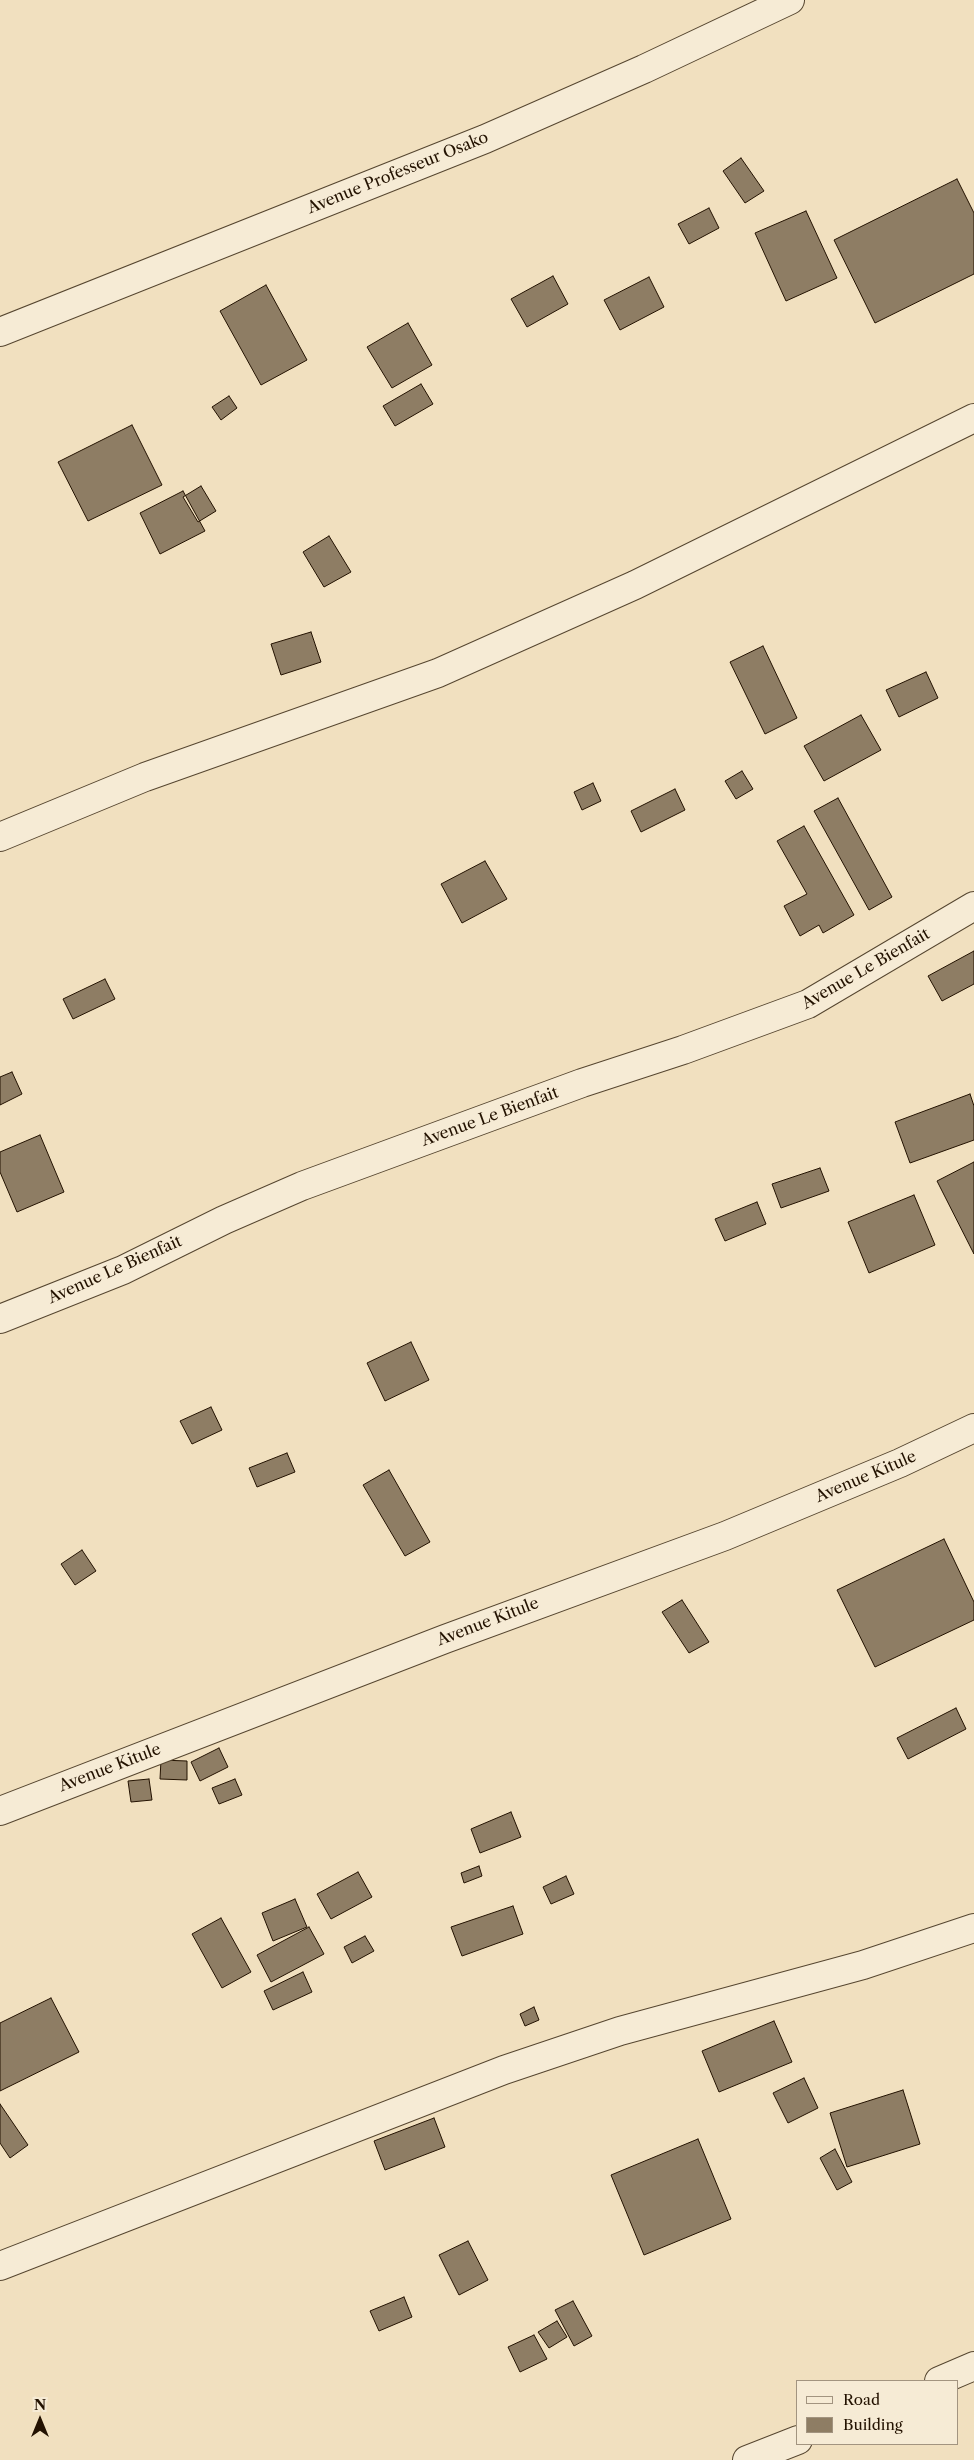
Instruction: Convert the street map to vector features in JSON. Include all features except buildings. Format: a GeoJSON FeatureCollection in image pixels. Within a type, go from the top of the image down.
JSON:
{"type":"FeatureCollection","features":[{"type":"Feature","properties":{"kind":"street","name":"Avenue Professeur Osako"},"geometry":{"type":"LineString","coordinates":[[0,332],[485,139],[644,69],[790,0]]}},
{"type":"Feature","properties":{"kind":"street"},"geometry":{"type":"LineString","coordinates":[[0,837],[145,777],[438,673],[635,585],[974,418]]}},
{"type":"Feature","properties":{"kind":"street","name":"Avenue Le Bienfait"},"geometry":{"type":"LineString","coordinates":[[0,1319],[123,1270],[224,1220],[302,1186],[808,1004],[974,906]]}},
{"type":"Feature","properties":{"kind":"street","name":"Avenue Kitule"},"geometry":{"type":"LineString","coordinates":[[0,1811],[445,1639],[725,1536],[900,1463],[974,1428]]}},
{"type":"Feature","properties":{"kind":"street"},"geometry":{"type":"LineString","coordinates":[[0,2266],[513,2067],[620,2031],[862,1965],[974,1928]]}},
{"type":"Feature","properties":{"kind":"street"},"geometry":{"type":"LineString","coordinates":[[941,2380],[974,2366]]}},
{"type":"Feature","properties":{"kind":"street"},"geometry":{"type":"LineString","coordinates":[[747,2460],[796,2441]]}}]}
